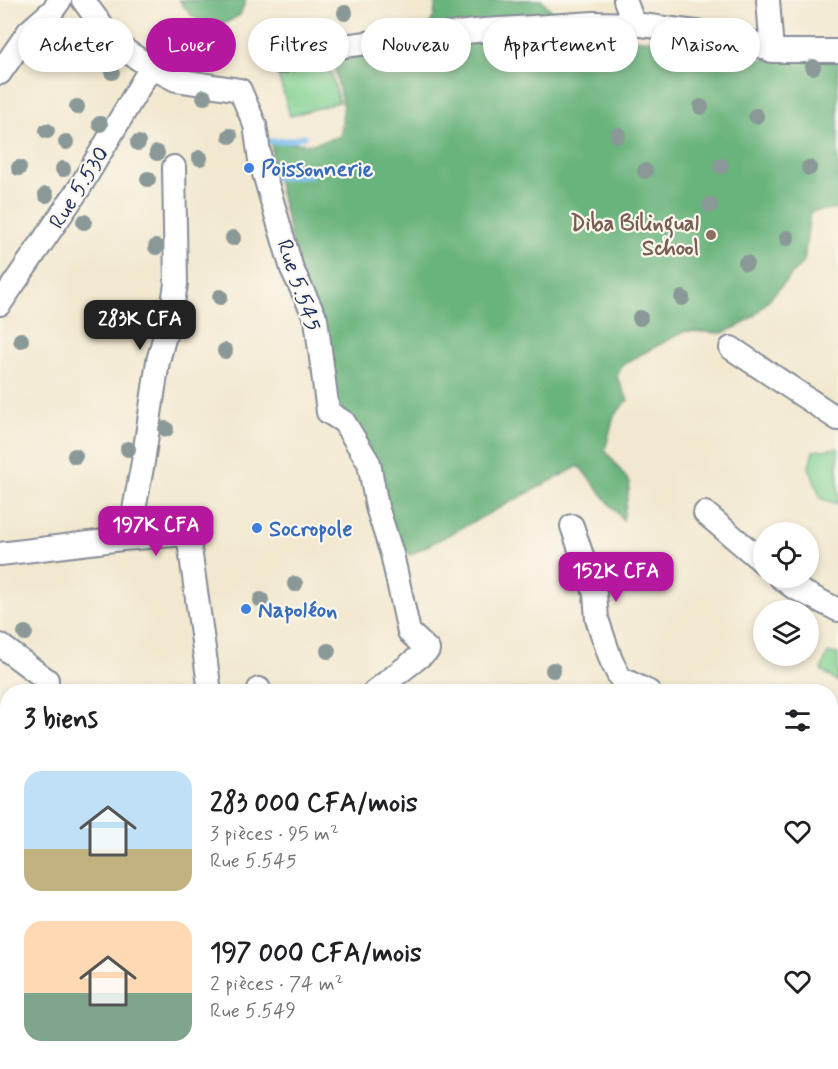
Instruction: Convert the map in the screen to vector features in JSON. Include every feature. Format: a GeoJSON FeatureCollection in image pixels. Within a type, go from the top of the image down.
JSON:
{"type":"FeatureCollection","features":[{"type":"Feature","properties":{"kind":"street"},"geometry":{"type":"LineString","coordinates":[[0,73],[29,31],[53,10],[60,0]]}},
{"type":"Feature","properties":{"kind":"street","name":"Rue 5.545"},"geometry":{"type":"LineString","coordinates":[[83,0],[115,44],[146,64]]}},
{"type":"Feature","properties":{"kind":"street"},"geometry":{"type":"LineString","coordinates":[[625,0],[632,18]]}},
{"type":"Feature","properties":{"kind":"street"},"geometry":{"type":"LineString","coordinates":[[768,0],[772,51]]}},
{"type":"Feature","properties":{"kind":"street"},"geometry":{"type":"LineString","coordinates":[[638,25],[742,38],[772,51],[838,51]]}},
{"type":"Feature","properties":{"kind":"street"},"geometry":{"type":"LineString","coordinates":[[349,46],[483,30]]}},
{"type":"Feature","properties":{"kind":"street","name":"Rue 5.530"},"geometry":{"type":"LineString","coordinates":[[0,303],[80,188],[148,72]]}},
{"type":"Feature","properties":{"kind":"street","name":"Rue 5.545"},"geometry":{"type":"LineString","coordinates":[[161,72],[176,80],[240,90],[255,125],[260,160],[292,269],[316,319],[328,412],[344,422],[369,464],[377,507],[392,554],[410,632],[428,651],[385,684]]}},
{"type":"Feature","properties":{"kind":"street"},"geometry":{"type":"LineString","coordinates":[[122,539],[134,510],[158,362],[176,284],[174,167]]}},
{"type":"Feature","properties":{"kind":"street"},"geometry":{"type":"LineString","coordinates":[[731,348],[838,419]]}},
{"type":"Feature","properties":{"kind":"street"},"geometry":{"type":"LineString","coordinates":[[705,513],[753,554]]}},
{"type":"Feature","properties":{"kind":"street"},"geometry":{"type":"LineString","coordinates":[[572,526],[595,594],[597,619],[611,660],[620,678],[632,684]]}},
{"type":"Feature","properties":{"kind":"street"},"geometry":{"type":"LineString","coordinates":[[0,554],[122,539],[188,534],[209,684]]}},
{"type":"Feature","properties":{"kind":"street"},"geometry":{"type":"LineString","coordinates":[[795,588],[838,610]]}},
{"type":"Feature","properties":{"kind":"street"},"geometry":{"type":"LineString","coordinates":[[0,645],[47,680],[47,684]]}},
{"type":"Feature","properties":{"kind":"green space"},"geometry":{"type":"Polygon","coordinates":[[[179,0],[246,0],[240,15],[235,18],[196,18],[179,0]]]}},
{"type":"Feature","properties":{"kind":"green space"},"geometry":{"type":"Polygon","coordinates":[[[436,0],[542,0],[558,18],[483,18],[483,72],[638,72],[638,40],[650,40],[650,72],[760,72],[760,59],[838,62],[838,208],[810,212],[804,261],[754,316],[722,333],[685,331],[623,364],[617,377],[628,400],[614,416],[605,450],[630,483],[623,520],[579,466],[410,555],[392,529],[367,441],[334,399],[296,258],[273,162],[271,142],[313,144],[341,136],[343,108],[336,72],[349,72],[349,50],[361,47],[361,72],[471,72],[471,18],[434,17],[436,0]]]}},
{"type":"Feature","properties":{"kind":"green space"},"geometry":{"type":"Polygon","coordinates":[[[277,72],[331,72],[339,102],[290,116],[277,72]]]}},
{"type":"Feature","properties":{"kind":"green space"},"geometry":{"type":"Polygon","coordinates":[[[838,448],[838,504],[821,499],[809,467],[813,451],[838,448]]]}},
{"type":"Feature","properties":{"kind":"green space"},"geometry":{"type":"Polygon","coordinates":[[[828,653],[838,654],[838,682],[821,670],[828,653]]]}},
{"type":"Feature","properties":{"kind":"waterway"},"geometry":{"type":"LineString","coordinates":[[265,142],[291,140],[304,136]]}},
{"type":"Feature","properties":{"kind":"waterway"},"geometry":{"type":"LineString","coordinates":[[272,178],[310,175]]}},
{"type":"Feature","properties":{"kind":"place","name":"Poissonnerie"},"geometry":{"type":"Point","coordinates":[249,168]}},
{"type":"Feature","properties":{"kind":"place","name":"Diba Bilingual School"},"geometry":{"type":"Point","coordinates":[711,235]}},
{"type":"Feature","properties":{"kind":"place","name":"Socropole"},"geometry":{"type":"Point","coordinates":[257,528]}},
{"type":"Feature","properties":{"kind":"place","name":"Napoléon"},"geometry":{"type":"Point","coordinates":[246,609]}}]}
